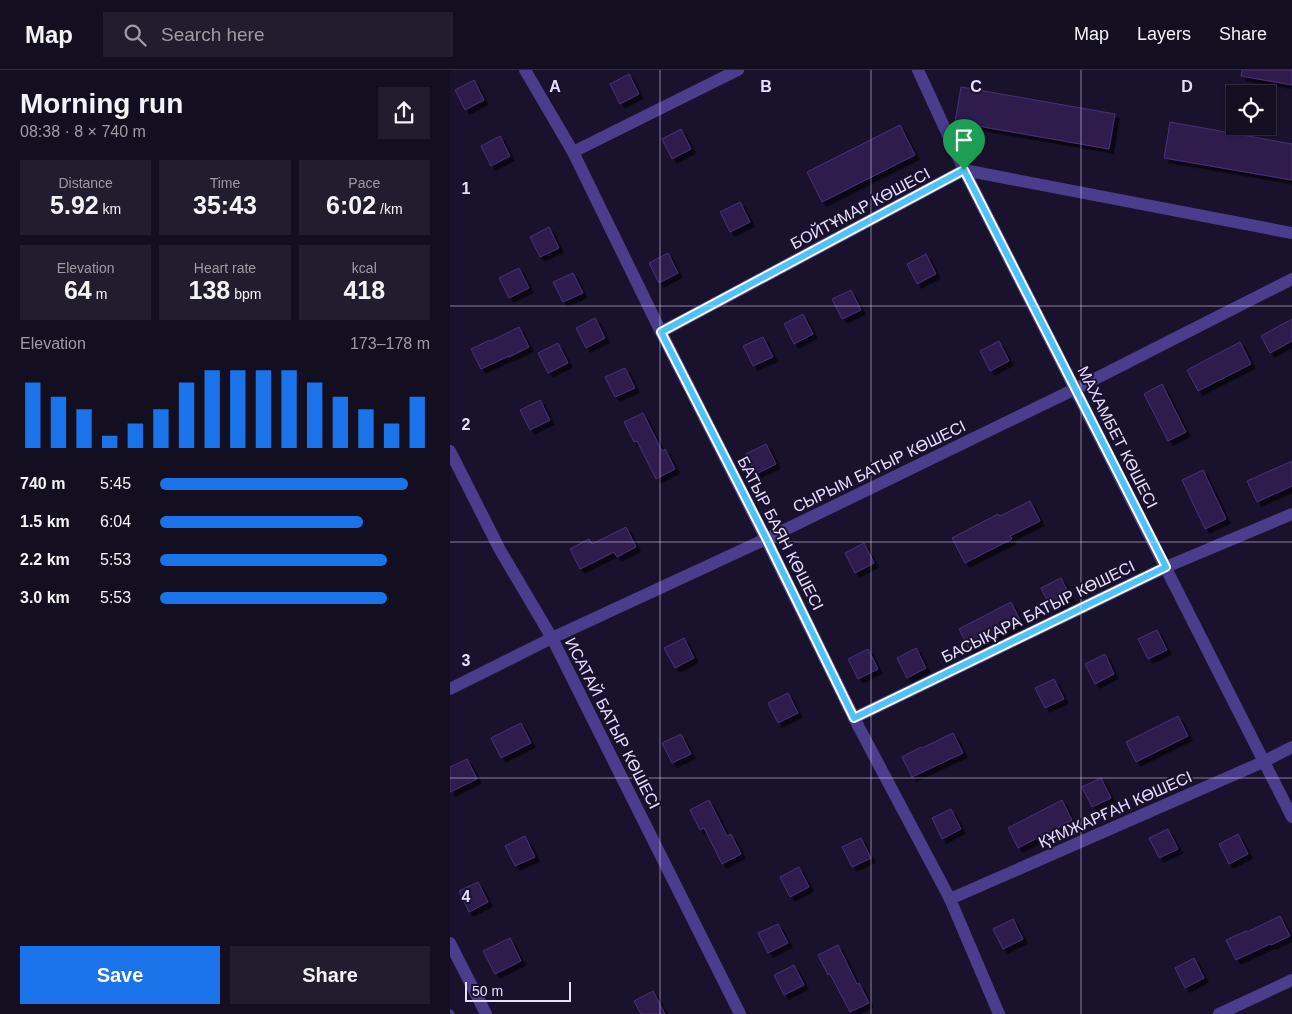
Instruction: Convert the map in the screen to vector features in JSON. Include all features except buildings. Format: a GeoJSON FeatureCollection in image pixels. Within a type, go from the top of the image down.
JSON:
{"type":"FeatureCollection","features":[{"type":"Feature","properties":{"kind":"street","name":"БАТЫР БАЯН КӨШЕСІ"},"geometry":{"type":"LineString","coordinates":[[525,70],[573,152],[854,718],[950,900],[999,1014]]}},
{"type":"Feature","properties":{"kind":"street"},"geometry":{"type":"LineString","coordinates":[[573,152],[738,70]]}},
{"type":"Feature","properties":{"kind":"street","name":"МАХАМБЕТ КӨШЕСІ"},"geometry":{"type":"LineString","coordinates":[[918,70],[964,170],[1292,817]]}},
{"type":"Feature","properties":{"kind":"street"},"geometry":{"type":"LineString","coordinates":[[964,170],[1292,233]]}},
{"type":"Feature","properties":{"kind":"street","name":"БОЙТҰМАР КӨШЕСІ"},"geometry":{"type":"LineString","coordinates":[[661,332],[964,170]]}},
{"type":"Feature","properties":{"kind":"street","name":"СЫРЫМ БАТЫР КӨШЕСІ"},"geometry":{"type":"LineString","coordinates":[[450,689],[552,638],[766,538],[1075,389],[1292,278]]}},
{"type":"Feature","properties":{"kind":"street","name":"ИСАТАЙ БАТЫР КӨШЕСІ"},"geometry":{"type":"LineString","coordinates":[[450,451],[500,550],[552,638],[740,1014]]}},
{"type":"Feature","properties":{"kind":"street","name":"БАСЫҚАРА БАТЫР КӨШЕСІ"},"geometry":{"type":"LineString","coordinates":[[854,718],[1166,567],[1292,514]]}},
{"type":"Feature","properties":{"kind":"street","name":"ҚҰМЖАРҒАН КӨШЕСІ"},"geometry":{"type":"LineString","coordinates":[[950,900],[1263,762],[1292,747]]}},
{"type":"Feature","properties":{"kind":"street"},"geometry":{"type":"LineString","coordinates":[[450,943],[486,1014]]}},
{"type":"Feature","properties":{"kind":"street"},"geometry":{"type":"LineString","coordinates":[[1219,1014],[1292,980]]}},
{"type":"Feature","properties":{"kind":"route"},"geometry":{"type":"LineString","coordinates":[[964,170],[1166,567],[854,718],[766,538],[661,332],[964,170]]}}]}
